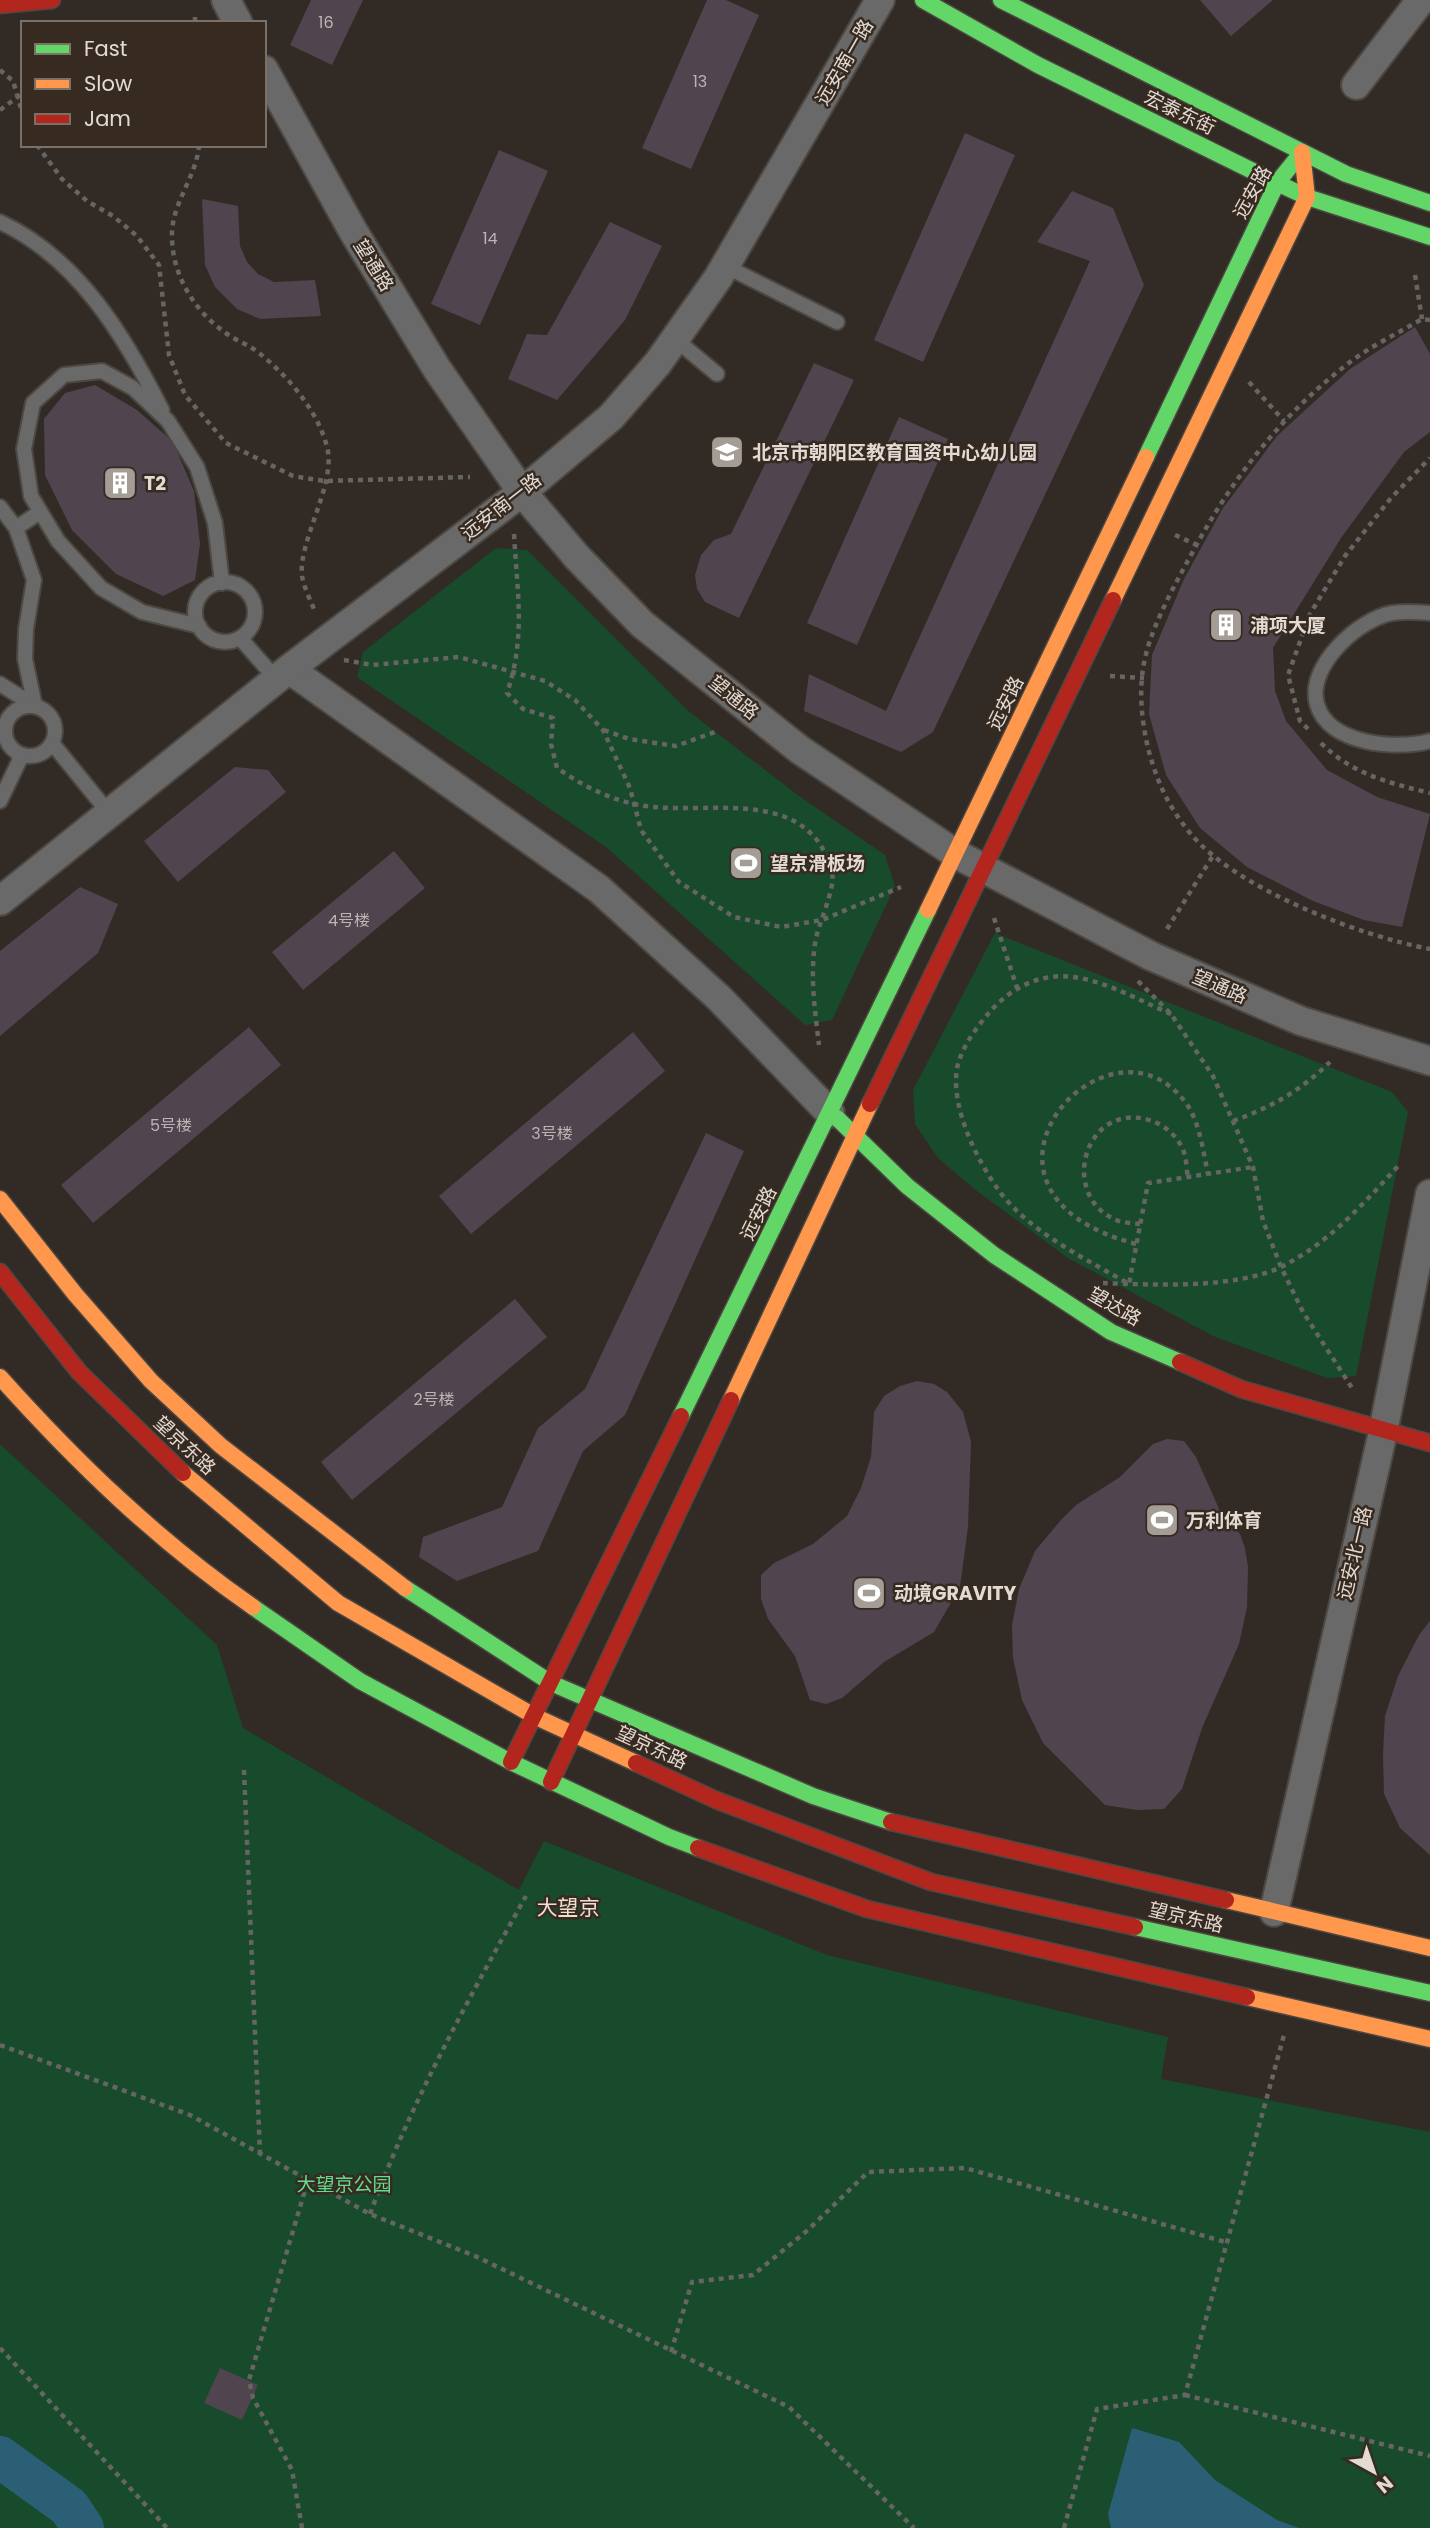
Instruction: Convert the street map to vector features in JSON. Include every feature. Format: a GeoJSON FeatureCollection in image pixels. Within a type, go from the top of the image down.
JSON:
{"type":"FeatureCollection","features":[{"type":"Feature","properties":{"kind":"street"},"geometry":{"type":"LineString","coordinates":[[0,5],[52,0]]}},
{"type":"Feature","properties":{"kind":"street"},"geometry":{"type":"LineString","coordinates":[[226,0],[237,21]]}},
{"type":"Feature","properties":{"kind":"street","name":"远安南一路"},"geometry":{"type":"LineString","coordinates":[[0,901],[283,674],[522,492],[611,417],[675,339],[725,266],[880,0]]}},
{"type":"Feature","properties":{"kind":"street","name":"宏泰东街"},"geometry":{"type":"LineString","coordinates":[[923,0],[1038,65],[1277,183],[1307,197],[1430,237]]}},
{"type":"Feature","properties":{"kind":"street","name":"宏泰东街"},"geometry":{"type":"LineString","coordinates":[[1001,0],[1346,174],[1430,203]]}},
{"type":"Feature","properties":{"kind":"street"},"geometry":{"type":"LineString","coordinates":[[1356,85],[1421,0]]}},
{"type":"Feature","properties":{"kind":"street","name":"望通路"},"geometry":{"type":"LineString","coordinates":[[266,74],[353,231],[438,369],[522,492],[577,557],[642,624],[800,750],[956,853],[1151,956],[1301,1021],[1430,1061]]}},
{"type":"Feature","properties":{"kind":"street","name":"远安路"},"geometry":{"type":"LineString","coordinates":[[511,1762],[830,1113],[1277,183],[1302,152]]}},
{"type":"Feature","properties":{"kind":"street","name":"远安路"},"geometry":{"type":"LineString","coordinates":[[1302,152],[1307,197]]}},
{"type":"Feature","properties":{"kind":"street"},"geometry":{"type":"LineString","coordinates":[[551,1782],[587,1700],[855,1135],[1307,197]]}},
{"type":"Feature","properties":{"kind":"street"},"geometry":{"type":"LineString","coordinates":[[283,674],[599,889],[719,998],[830,1113]]}},
{"type":"Feature","properties":{"kind":"street","name":"望达路"},"geometry":{"type":"LineString","coordinates":[[830,1113],[907,1186],[994,1255],[1111,1332],[1241,1390],[1430,1443]]}},
{"type":"Feature","properties":{"kind":"street","name":"远安北一路"},"geometry":{"type":"LineString","coordinates":[[1274,1912],[1383,1432],[1430,1194]]}},
{"type":"Feature","properties":{"kind":"street"},"geometry":{"type":"LineString","coordinates":[[0,1199],[75,1294],[151,1381],[221,1446],[386,1576],[551,1683],[813,1796],[908,1828],[1097,1869],[1430,1948]]}},
{"type":"Feature","properties":{"kind":"street"},"geometry":{"type":"LineString","coordinates":[[0,1215],[11,1239]]}},
{"type":"Feature","properties":{"kind":"street","name":"望京东路"},"geometry":{"type":"LineString","coordinates":[[0,1272],[79,1372],[168,1460],[247,1530],[338,1603],[534,1716],[716,1800],[918,1877],[1430,1993]]}},
{"type":"Feature","properties":{"kind":"street"},"geometry":{"type":"LineString","coordinates":[[33,1288],[61,1349]]}},
{"type":"Feature","properties":{"kind":"street"},"geometry":{"type":"LineString","coordinates":[[0,1377],[70,1455],[194,1566],[360,1681],[511,1762],[669,1837],[867,1909],[1430,2039]]}},
{"type":"Feature","properties":{"kind":"street"},"geometry":{"type":"LineString","coordinates":[[1059,1882],[1097,1869]]}},
{"type":"Feature","properties":{"kind":"street"},"geometry":{"type":"LineString","coordinates":[[1008,1899],[1033,1890]]}},
{"type":"Feature","properties":{"kind":"lane"},"geometry":{"type":"LineString","coordinates":[[0,222],[50,252],[89,294],[131,350],[167,421],[197,467],[215,523],[222,583]]}},
{"type":"Feature","properties":{"kind":"lane"},"geometry":{"type":"LineString","coordinates":[[725,266],[837,322]]}},
{"type":"Feature","properties":{"kind":"lane"},"geometry":{"type":"LineString","coordinates":[[675,339],[717,374]]}},
{"type":"Feature","properties":{"kind":"lane"},"geometry":{"type":"LineString","coordinates":[[167,421],[133,388],[102,371],[64,375],[33,403],[24,449],[31,496],[58,541],[101,588],[142,612],[199,626],[212,639],[231,642],[240,638],[252,624],[254,604],[242,588],[222,583],[204,591],[198,599],[195,608],[199,626]]}},
{"type":"Feature","properties":{"kind":"lane"},"geometry":{"type":"LineString","coordinates":[[0,508],[16,528],[34,580],[26,629],[25,659],[35,706]]}},
{"type":"Feature","properties":{"kind":"lane"},"geometry":{"type":"LineString","coordinates":[[16,528],[40,512]]}},
{"type":"Feature","properties":{"kind":"lane"},"geometry":{"type":"LineString","coordinates":[[1430,612],[1392,613],[1362,625],[1338,646],[1318,675],[1316,704],[1331,726],[1355,738],[1390,745],[1430,741]]}},
{"type":"Feature","properties":{"kind":"lane"},"geometry":{"type":"LineString","coordinates":[[240,638],[283,674]]}},
{"type":"Feature","properties":{"kind":"lane"},"geometry":{"type":"LineString","coordinates":[[0,684],[35,706],[52,720],[52,743],[39,754],[22,755],[8,744],[5,727],[13,712],[35,706]]}},
{"type":"Feature","properties":{"kind":"lane"},"geometry":{"type":"LineString","coordinates":[[52,743],[109,813]]}},
{"type":"Feature","properties":{"kind":"lane"},"geometry":{"type":"LineString","coordinates":[[0,801],[22,755]]}},
{"type":"Feature","properties":{"kind":"path"},"geometry":{"type":"LineString","coordinates":[[0,70],[13,81],[21,95],[0,110]]}},
{"type":"Feature","properties":{"kind":"path"},"geometry":{"type":"LineString","coordinates":[[38,147],[62,179],[87,201],[113,216],[137,236],[159,265],[169,355],[185,395],[205,422],[226,443],[293,476],[324,481],[470,477]]}},
{"type":"Feature","properties":{"kind":"path"},"geometry":{"type":"LineString","coordinates":[[200,147],[172,235],[178,276],[196,306],[223,331],[258,352],[286,377],[312,412],[328,449],[324,481],[302,576],[315,612]]}},
{"type":"Feature","properties":{"kind":"path"},"geometry":{"type":"LineString","coordinates":[[1415,275],[1422,319]]}},
{"type":"Feature","properties":{"kind":"path"},"geometry":{"type":"LineString","coordinates":[[1430,320],[1422,319],[1346,365],[1284,421],[1217,507],[1179,577],[1146,654],[1140,717],[1158,786],[1191,835],[1239,875],[1312,911],[1385,941],[1430,949]]}},
{"type":"Feature","properties":{"kind":"path"},"geometry":{"type":"LineString","coordinates":[[1244,376],[1284,421]]}},
{"type":"Feature","properties":{"kind":"path"},"geometry":{"type":"LineString","coordinates":[[1170,533],[1197,545]]}},
{"type":"Feature","properties":{"kind":"path"},"geometry":{"type":"LineString","coordinates":[[514,534],[521,624],[515,670],[507,693],[523,709],[553,718],[551,744],[557,768],[582,785],[607,797],[650,807],[770,810],[798,824],[820,846],[832,874],[815,941],[811,982],[819,1045]]}},
{"type":"Feature","properties":{"kind":"path"},"geometry":{"type":"LineString","coordinates":[[344,660],[372,665],[459,657],[515,670],[555,687],[575,700],[603,730],[630,788],[640,830],[679,882],[734,916],[781,927],[822,920],[901,887]]}},
{"type":"Feature","properties":{"kind":"path"},"geometry":{"type":"LineString","coordinates":[[1102,676],[1144,678]]}},
{"type":"Feature","properties":{"kind":"path"},"geometry":{"type":"LineString","coordinates":[[603,730],[629,739],[676,746],[715,732]]}},
{"type":"Feature","properties":{"kind":"path"},"geometry":{"type":"LineString","coordinates":[[1167,929],[1214,854]]}},
{"type":"Feature","properties":{"kind":"path"},"geometry":{"type":"LineString","coordinates":[[992,914],[1017,988]]}},
{"type":"Feature","properties":{"kind":"path"},"geometry":{"type":"LineString","coordinates":[[1129,1284],[1036,1226],[1001,1194],[977,1157],[959,1109],[958,1065],[975,1028],[996,1004],[1017,988],[1046,977],[1082,978],[1171,1014]]}},
{"type":"Feature","properties":{"kind":"path"},"geometry":{"type":"LineString","coordinates":[[1138,981],[1171,1014],[1213,1076],[1253,1167],[1263,1221],[1281,1267],[1303,1312],[1352,1388]]}},
{"type":"Feature","properties":{"kind":"path"},"geometry":{"type":"LineString","coordinates":[[1233,1121],[1273,1107],[1305,1086],[1330,1062]]}},
{"type":"Feature","properties":{"kind":"path"},"geometry":{"type":"LineString","coordinates":[[1136,1244],[1090,1227],[1067,1212],[1050,1191],[1041,1164],[1043,1136],[1062,1106],[1084,1084],[1112,1074],[1147,1073],[1168,1084],[1187,1104],[1199,1130],[1208,1174]]}},
{"type":"Feature","properties":{"kind":"path"},"geometry":{"type":"LineString","coordinates":[[1140,1224],[1115,1220],[1099,1209],[1087,1192],[1083,1172],[1087,1148],[1103,1127],[1128,1117],[1151,1119],[1171,1133],[1184,1150],[1188,1177]]}},
{"type":"Feature","properties":{"kind":"path"},"geometry":{"type":"LineString","coordinates":[[1103,1283],[1168,1285],[1244,1277],[1281,1267],[1342,1225],[1399,1165]]}},
{"type":"Feature","properties":{"kind":"path"},"geometry":{"type":"LineString","coordinates":[[1129,1284],[1148,1183],[1253,1167]]}},
{"type":"Feature","properties":{"kind":"path"},"geometry":{"type":"LineString","coordinates":[[244,1770],[260,2153]]}},
{"type":"Feature","properties":{"kind":"path"},"geometry":{"type":"LineString","coordinates":[[370,2214],[397,2142],[447,2038],[526,1896]]}},
{"type":"Feature","properties":{"kind":"path"},"geometry":{"type":"LineString","coordinates":[[1185,2395],[1229,2243],[1291,2007]]}},
{"type":"Feature","properties":{"kind":"path"},"geometry":{"type":"LineString","coordinates":[[0,2045],[190,2115],[370,2214],[475,2256],[789,2407],[914,2528]]}},
{"type":"Feature","properties":{"kind":"path"},"geometry":{"type":"LineString","coordinates":[[671,2352],[691,2281],[753,2275],[808,2231],[868,2172],[965,2168],[1229,2243]]}},
{"type":"Feature","properties":{"kind":"path"},"geometry":{"type":"LineString","coordinates":[[302,2528],[292,2470],[253,2398],[248,2381],[307,2179]]}},
{"type":"Feature","properties":{"kind":"path"},"geometry":{"type":"LineString","coordinates":[[0,2348],[167,2528]]}},
{"type":"Feature","properties":{"kind":"path"},"geometry":{"type":"LineString","coordinates":[[1064,2528],[1097,2409],[1185,2395],[1430,2456]]}},
{"type":"Feature","properties":{"kind":"green space"},"geometry":{"type":"Polygon","coordinates":[[[496,548],[527,550],[687,710],[799,796],[885,855],[895,886],[832,1020],[805,1025],[606,847],[357,677],[363,652],[496,548]]]}},
{"type":"Feature","properties":{"kind":"green space"},"geometry":{"type":"Polygon","coordinates":[[[995,933],[1392,1092],[1408,1112],[1356,1376],[1327,1378],[1213,1336],[1068,1258],[977,1191],[938,1158],[915,1124],[913,1090],[995,933]]]}},
{"type":"Feature","properties":{"kind":"green space","name":"大望京公园"},"geometry":{"type":"Polygon","coordinates":[[[0,1444],[217,1645],[243,1728],[519,1890],[544,1841],[827,1955],[1168,2037],[1161,2079],[1430,2132],[1430,2528],[0,2528],[0,1444]]]}},
{"type":"Feature","properties":{"kind":"water"},"geometry":{"type":"Polygon","coordinates":[[[1132,2428],[1179,2442],[1215,2480],[1277,2520],[1299,2528],[1111,2528],[1108,2514],[1132,2428]]]}},
{"type":"Feature","properties":{"kind":"building"},"geometry":{"type":"Polygon","coordinates":[[[311,0],[363,0],[332,65],[290,45],[311,0]]]}},
{"type":"Feature","properties":{"kind":"building"},"geometry":{"type":"Polygon","coordinates":[[[707,0],[726,0],[759,15],[691,169],[642,148],[707,0]]]}},
{"type":"Feature","properties":{"kind":"building"},"geometry":{"type":"Polygon","coordinates":[[[1200,0],[1273,0],[1231,36],[1200,0]]]}},
{"type":"Feature","properties":{"kind":"building"},"geometry":{"type":"Polygon","coordinates":[[[965,133],[1015,155],[923,362],[874,340],[965,133]]]}},
{"type":"Feature","properties":{"kind":"building"},"geometry":{"type":"Polygon","coordinates":[[[499,150],[548,171],[480,325],[431,304],[499,150]]]}},
{"type":"Feature","properties":{"kind":"building"},"geometry":{"type":"Polygon","coordinates":[[[1072,191],[1113,208],[1144,285],[933,732],[901,752],[804,711],[809,674],[886,711],[1090,261],[1037,242],[1072,191]]]}},
{"type":"Feature","properties":{"kind":"building"},"geometry":{"type":"Polygon","coordinates":[[[202,199],[238,206],[240,246],[247,262],[258,274],[274,282],[315,280],[321,316],[260,319],[237,309],[215,287],[205,265],[202,199]]]}},
{"type":"Feature","properties":{"kind":"building"},"geometry":{"type":"Polygon","coordinates":[[[610,222],[662,246],[625,320],[557,400],[508,379],[527,334],[547,335],[610,222]]]}},
{"type":"Feature","properties":{"kind":"building","name":"浦项大厦"},"geometry":{"type":"Polygon","coordinates":[[[1415,327],[1430,354],[1430,432],[1404,452],[1341,538],[1273,648],[1275,691],[1286,721],[1327,770],[1377,797],[1430,814],[1402,927],[1364,920],[1313,901],[1247,867],[1200,828],[1166,775],[1149,714],[1152,655],[1184,579],[1223,508],[1277,436],[1350,369],[1415,327]]]}},
{"type":"Feature","properties":{"kind":"building"},"geometry":{"type":"Polygon","coordinates":[[[814,363],[854,380],[739,618],[705,602],[697,589],[695,575],[701,555],[714,540],[731,534],[814,363]]]}},
{"type":"Feature","properties":{"kind":"building","name":"T2"},"geometry":{"type":"Polygon","coordinates":[[[95,385],[137,410],[173,442],[194,491],[200,544],[195,580],[163,596],[116,574],[72,530],[45,475],[44,419],[65,393],[95,385]]]}},
{"type":"Feature","properties":{"kind":"building"},"geometry":{"type":"Polygon","coordinates":[[[899,417],[948,439],[857,645],[807,623],[899,417]]]}},
{"type":"Feature","properties":{"kind":"building"},"geometry":{"type":"Polygon","coordinates":[[[235,767],[268,770],[286,792],[178,882],[144,841],[235,767]]]}},
{"type":"Feature","properties":{"kind":"building"},"geometry":{"type":"Polygon","coordinates":[[[394,851],[425,888],[303,990],[272,952],[394,851]]]}},
{"type":"Feature","properties":{"kind":"building"},"geometry":{"type":"Polygon","coordinates":[[[80,887],[118,904],[98,953],[0,1036],[0,951],[80,887]]]}},
{"type":"Feature","properties":{"kind":"building"},"geometry":{"type":"Polygon","coordinates":[[[249,1027],[281,1065],[93,1223],[61,1185],[249,1027]]]}},
{"type":"Feature","properties":{"kind":"building"},"geometry":{"type":"Polygon","coordinates":[[[633,1032],[665,1071],[471,1234],[439,1196],[633,1032]]]}},
{"type":"Feature","properties":{"kind":"building"},"geometry":{"type":"Polygon","coordinates":[[[706,1133],[744,1151],[625,1415],[583,1451],[538,1551],[457,1581],[419,1557],[423,1537],[502,1507],[538,1428],[585,1389],[706,1133]]]}},
{"type":"Feature","properties":{"kind":"building"},"geometry":{"type":"Polygon","coordinates":[[[515,1299],[547,1337],[352,1500],[321,1462],[515,1299]]]}},
{"type":"Feature","properties":{"kind":"building"},"geometry":{"type":"Polygon","coordinates":[[[917,1381],[934,1384],[947,1392],[963,1412],[971,1442],[968,1527],[960,1587],[934,1632],[884,1662],[842,1698],[826,1704],[810,1700],[795,1656],[768,1619],[761,1599],[761,1575],[774,1563],[813,1544],[847,1516],[861,1488],[871,1457],[874,1412],[884,1396],[900,1386],[917,1381]]]}},
{"type":"Feature","properties":{"kind":"building"},"geometry":{"type":"Polygon","coordinates":[[[1167,1439],[1184,1441],[1196,1457],[1220,1511],[1240,1534],[1248,1567],[1247,1607],[1239,1644],[1202,1728],[1182,1789],[1164,1809],[1137,1810],[1105,1805],[1043,1743],[1022,1700],[1013,1658],[1012,1625],[1019,1589],[1035,1551],[1076,1505],[1120,1477],[1153,1444],[1167,1439]]]}},
{"type":"Feature","properties":{"kind":"building"},"geometry":{"type":"Polygon","coordinates":[[[1430,1621],[1430,1855],[1400,1828],[1384,1794],[1383,1754],[1385,1716],[1398,1676],[1419,1635],[1430,1621]]]}},
{"type":"Feature","properties":{"kind":"building"},"geometry":{"type":"Polygon","coordinates":[[[220,2368],[258,2385],[242,2420],[204,2403],[220,2368]]]}},
{"type":"Feature","properties":{"kind":"waterway"},"geometry":{"type":"LineString","coordinates":[[0,2457],[69,2507],[83,2528]]}},
{"type":"Feature","properties":{"kind":"traffic: fast"},"geometry":{"type":"LineString","coordinates":[[923,0],[1038,65],[1277,183],[1307,197],[1430,237]]}},
{"type":"Feature","properties":{"kind":"traffic: fast"},"geometry":{"type":"LineString","coordinates":[[1001,0],[1346,174],[1430,203]]}},
{"type":"Feature","properties":{"kind":"traffic: fast"},"geometry":{"type":"LineString","coordinates":[[1146,457],[1277,183],[1302,152]]}},
{"type":"Feature","properties":{"kind":"traffic: fast"},"geometry":{"type":"LineString","coordinates":[[681,1416],[928,910]]}},
{"type":"Feature","properties":{"kind":"traffic: fast"},"geometry":{"type":"LineString","coordinates":[[837,1118],[907,1186],[994,1255],[1111,1332],[1180,1362]]}},
{"type":"Feature","properties":{"kind":"traffic: fast"},"geometry":{"type":"LineString","coordinates":[[405,1588],[551,1683],[813,1796],[891,1822]]}},
{"type":"Feature","properties":{"kind":"traffic: fast"},"geometry":{"type":"LineString","coordinates":[[253,1607],[360,1681],[511,1762],[669,1837],[698,1848]]}},
{"type":"Feature","properties":{"kind":"traffic: fast"},"geometry":{"type":"LineString","coordinates":[[1135,1927],[1430,1993]]}},
{"type":"Feature","properties":{"kind":"traffic: slow"},"geometry":{"type":"LineString","coordinates":[[1113,600],[1307,197],[1302,152]]}},
{"type":"Feature","properties":{"kind":"traffic: slow"},"geometry":{"type":"LineString","coordinates":[[928,910],[1146,457]]}},
{"type":"Feature","properties":{"kind":"traffic: slow"},"geometry":{"type":"LineString","coordinates":[[731,1400],[870,1104]]}},
{"type":"Feature","properties":{"kind":"traffic: slow"},"geometry":{"type":"LineString","coordinates":[[0,1199],[75,1294],[151,1381],[221,1446],[405,1588]]}},
{"type":"Feature","properties":{"kind":"traffic: slow"},"geometry":{"type":"LineString","coordinates":[[0,1377],[120,1500],[184,1555],[253,1607]]}},
{"type":"Feature","properties":{"kind":"traffic: slow"},"geometry":{"type":"LineString","coordinates":[[183,1473],[338,1603],[534,1716],[636,1763]]}},
{"type":"Feature","properties":{"kind":"traffic: slow"},"geometry":{"type":"LineString","coordinates":[[1226,1900],[1430,1948]]}},
{"type":"Feature","properties":{"kind":"traffic: slow"},"geometry":{"type":"LineString","coordinates":[[1247,1997],[1430,2039]]}},
{"type":"Feature","properties":{"kind":"traffic: jam"},"geometry":{"type":"LineString","coordinates":[[0,5],[52,0]]}},
{"type":"Feature","properties":{"kind":"traffic: jam"},"geometry":{"type":"LineString","coordinates":[[870,1104],[1113,600]]}},
{"type":"Feature","properties":{"kind":"traffic: jam"},"geometry":{"type":"LineString","coordinates":[[0,1272],[79,1372],[183,1473]]}},
{"type":"Feature","properties":{"kind":"traffic: jam"},"geometry":{"type":"LineString","coordinates":[[1180,1362],[1241,1389],[1430,1443]]}},
{"type":"Feature","properties":{"kind":"traffic: jam"},"geometry":{"type":"LineString","coordinates":[[551,1782],[731,1400]]}},
{"type":"Feature","properties":{"kind":"traffic: jam"},"geometry":{"type":"LineString","coordinates":[[511,1762],[681,1416]]}},
{"type":"Feature","properties":{"kind":"traffic: jam"},"geometry":{"type":"LineString","coordinates":[[636,1763],[716,1800],[931,1882],[1135,1927]]}},
{"type":"Feature","properties":{"kind":"traffic: jam"},"geometry":{"type":"LineString","coordinates":[[891,1822],[1226,1900]]}},
{"type":"Feature","properties":{"kind":"traffic: jam"},"geometry":{"type":"LineString","coordinates":[[698,1848],[867,1909],[1247,1997]]}},
{"type":"Feature","properties":{"kind":"place","name":"北京市朝阳区教育国资中心幼儿园"},"geometry":{"type":"Point","coordinates":[727,452]}},
{"type":"Feature","properties":{"kind":"place","name":"T2"},"geometry":{"type":"Point","coordinates":[120,483]}},
{"type":"Feature","properties":{"kind":"place","name":"浦项大厦"},"geometry":{"type":"Point","coordinates":[1226,625]}},
{"type":"Feature","properties":{"kind":"place","name":"望京滑板场"},"geometry":{"type":"Point","coordinates":[746,863]}},
{"type":"Feature","properties":{"kind":"place","name":"万利体育"},"geometry":{"type":"Point","coordinates":[1162,1520]}},
{"type":"Feature","properties":{"kind":"place","name":"动境GRAVITY"},"geometry":{"type":"Point","coordinates":[869,1593]}},
{"type":"Feature","properties":{"kind":"district","name":"大望京"},"geometry":{"type":"Point","coordinates":[568,1908]}}]}
